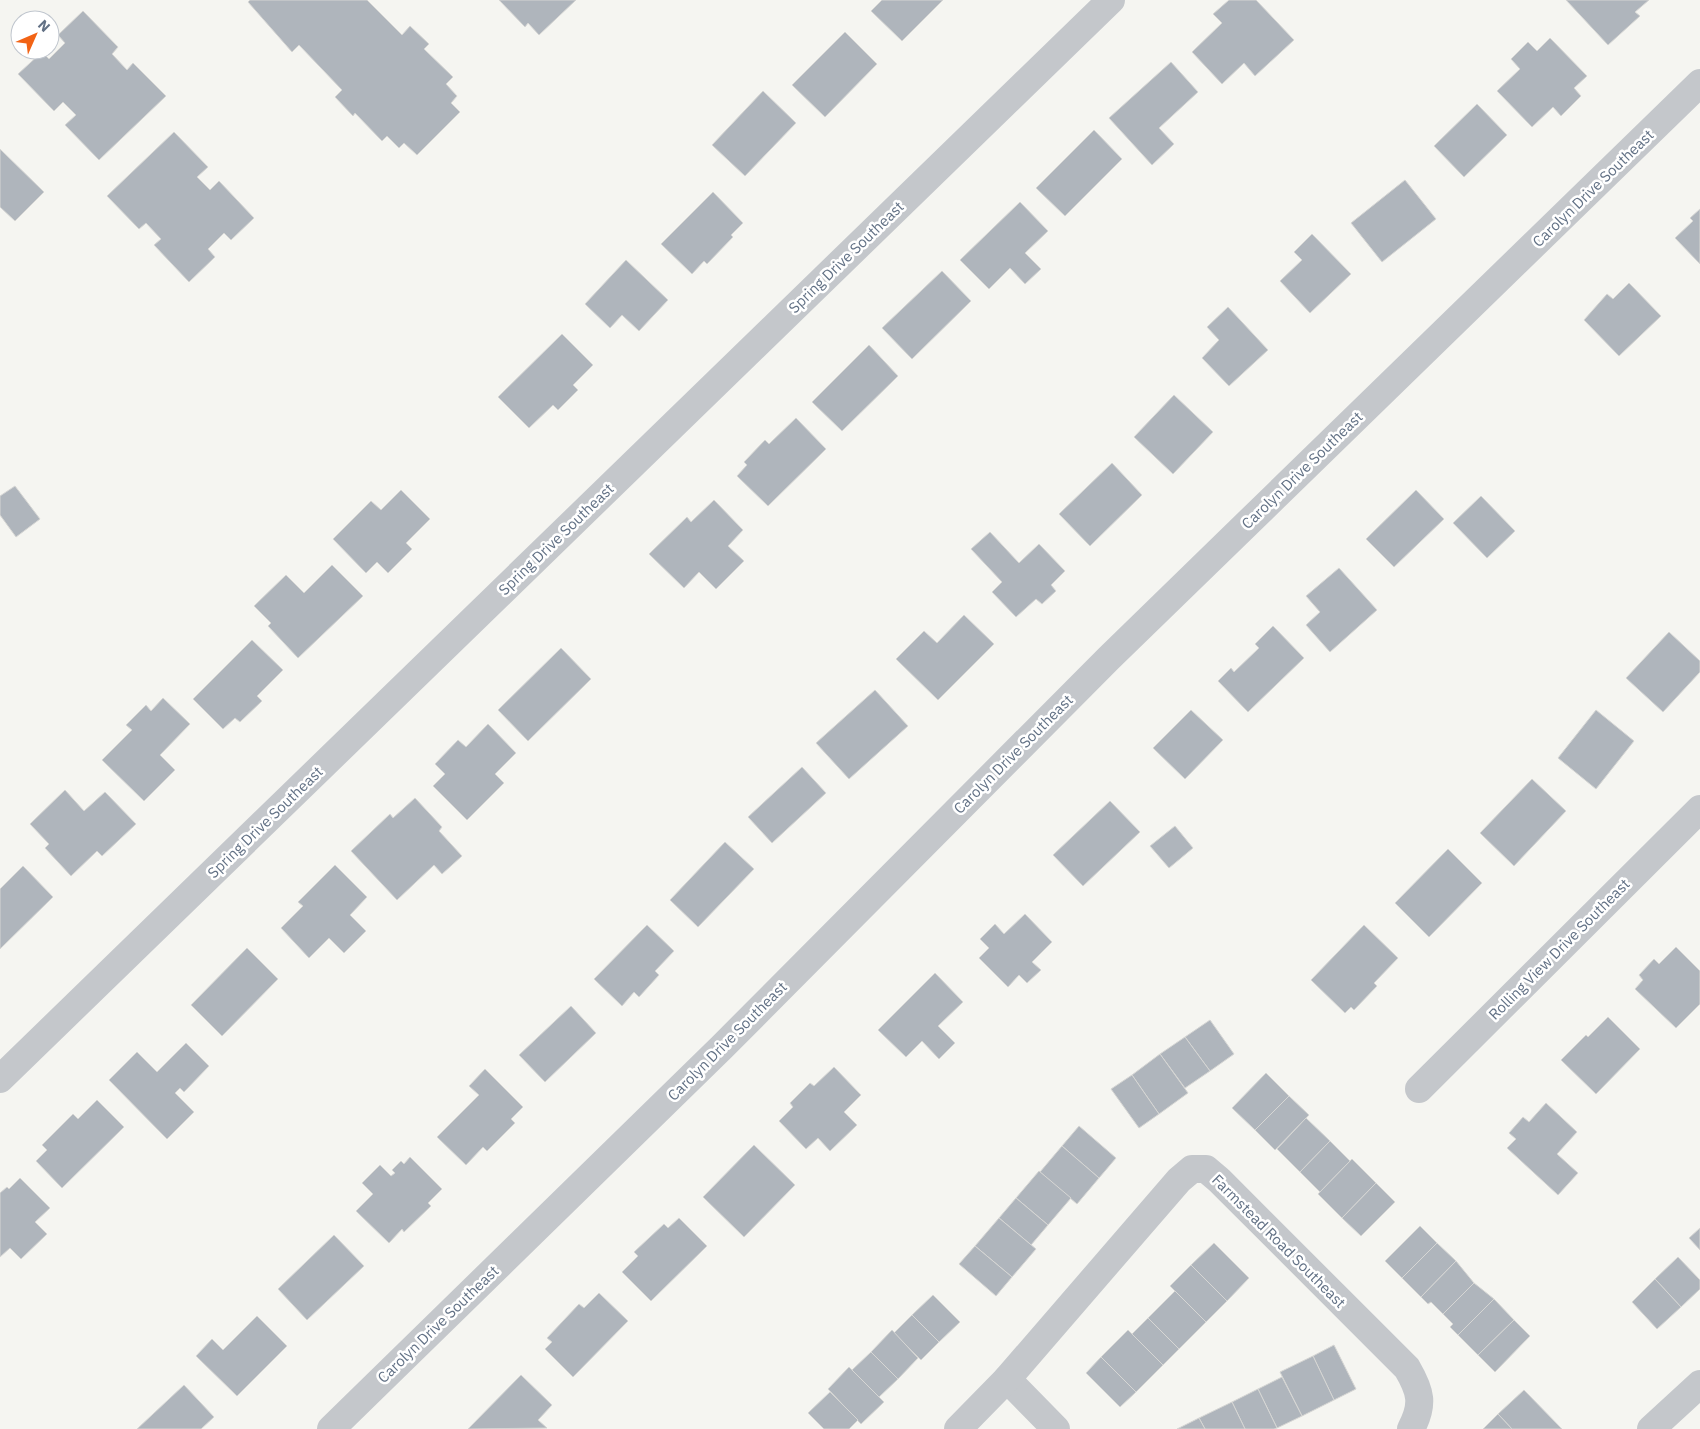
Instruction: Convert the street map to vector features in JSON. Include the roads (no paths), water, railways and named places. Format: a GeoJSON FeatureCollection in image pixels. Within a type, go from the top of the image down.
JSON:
{"type":"FeatureCollection","features":[{"type":"Feature","properties":{"kind":"street","name":"Spring Drive Southeast"},"geometry":{"type":"LineString","coordinates":[[0,1079],[1111,0]]}},
{"type":"Feature","properties":{"kind":"street","name":"Carolyn Drive Southeast"},"geometry":{"type":"LineString","coordinates":[[331,1429],[722,1047],[1108,658],[1700,83]]}},
{"type":"Feature","properties":{"kind":"street","name":"Rolling View Drive Southeast"},"geometry":{"type":"LineString","coordinates":[[1419,1089],[1700,809]]}},
{"type":"Feature","properties":{"kind":"street","name":"Farmstead Road Southeast"},"geometry":{"type":"LineString","coordinates":[[958,1429],[1007,1379],[1179,1180],[1192,1169],[1206,1169],[1407,1368],[1418,1387],[1420,1412],[1411,1429]]}},
{"type":"Feature","properties":{"kind":"street"},"geometry":{"type":"LineString","coordinates":[[1007,1379],[1056,1429]]}},
{"type":"Feature","properties":{"kind":"street"},"geometry":{"type":"LineString","coordinates":[[1651,1429],[1700,1384]]}}]}
